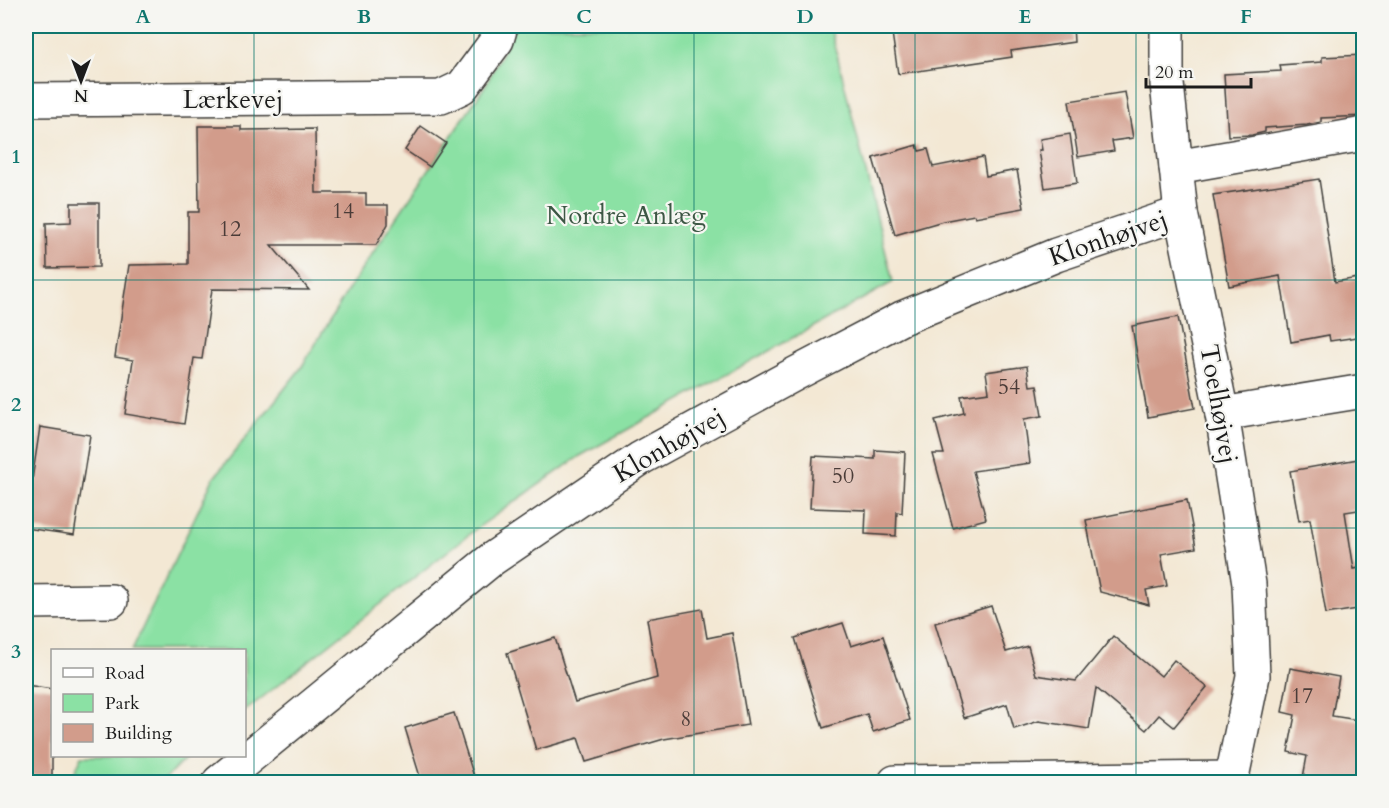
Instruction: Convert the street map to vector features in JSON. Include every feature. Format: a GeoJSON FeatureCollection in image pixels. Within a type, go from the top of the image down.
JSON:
{"type":"FeatureCollection","features":[{"type":"Feature","properties":{"kind":"street","name":"Lærkevej"},"geometry":{"type":"LineString","coordinates":[[26,100],[441,97],[462,87],[497,40],[501,26]]}},
{"type":"Feature","properties":{"kind":"street","name":"Toelhøjvej"},"geometry":{"type":"LineString","coordinates":[[1167,26],[1167,84],[1181,213],[1222,414],[1249,584],[1253,676],[1232,780]]}},
{"type":"Feature","properties":{"kind":"street"},"geometry":{"type":"LineString","coordinates":[[1176,167],[1364,134]]}},
{"type":"Feature","properties":{"kind":"street","name":"Klonhøjvej"},"geometry":{"type":"LineString","coordinates":[[219,783],[492,559],[641,458],[902,318],[1056,255],[1181,213]]}},
{"type":"Feature","properties":{"kind":"street"},"geometry":{"type":"LineString","coordinates":[[1222,414],[1364,391]]}},
{"type":"Feature","properties":{"kind":"street"},"geometry":{"type":"LineString","coordinates":[[26,602],[111,601]]}},
{"type":"Feature","properties":{"kind":"street"},"geometry":{"type":"LineString","coordinates":[[895,783],[1232,780]]}},
{"type":"Feature","properties":{"kind":"green space","name":"Nordre Anlæg"},"geometry":{"type":"Polygon","coordinates":[[[512,26],[830,26],[893,282],[580,456],[476,529],[246,710],[246,649],[132,649],[213,479],[301,368],[348,290],[487,83],[510,36],[512,26]]]}},
{"type":"Feature","properties":{"kind":"green space"},"geometry":{"type":"Polygon","coordinates":[[[82,757],[187,757],[162,782],[70,782],[82,757]]]}},
{"type":"Feature","properties":{"kind":"building"},"geometry":{"type":"Polygon","coordinates":[[[891,26],[1073,26],[1074,42],[1011,51],[1012,57],[898,74],[891,26]]]}},
{"type":"Feature","properties":{"kind":"building"},"geometry":{"type":"Polygon","coordinates":[[[1364,55],[1364,116],[1321,118],[1321,122],[1307,125],[1265,128],[1265,132],[1252,135],[1228,136],[1224,74],[1281,71],[1280,65],[1322,62],[1322,57],[1364,55]]]}},
{"type":"Feature","properties":{"kind":"building"},"geometry":{"type":"Polygon","coordinates":[[[1125,92],[1133,138],[1112,141],[1114,151],[1078,157],[1069,101],[1125,92]]]}},
{"type":"Feature","properties":{"kind":"building"},"geometry":{"type":"Polygon","coordinates":[[[198,126],[241,126],[241,130],[315,129],[316,193],[366,193],[366,205],[388,205],[388,224],[376,245],[271,245],[309,290],[212,289],[202,359],[194,358],[184,424],[125,414],[133,360],[115,357],[129,265],[188,264],[188,212],[199,212],[198,126]]]}},
{"type":"Feature","properties":{"kind":"building"},"geometry":{"type":"Polygon","coordinates":[[[421,126],[446,143],[430,167],[405,150],[421,126]]]}},
{"type":"Feature","properties":{"kind":"building"},"geometry":{"type":"Polygon","coordinates":[[[1070,134],[1077,183],[1045,188],[1039,150],[1042,150],[1040,139],[1070,134]]]}},
{"type":"Feature","properties":{"kind":"building"},"geometry":{"type":"Polygon","coordinates":[[[917,145],[919,151],[928,149],[933,167],[983,157],[986,176],[1017,170],[1024,208],[943,221],[895,235],[873,158],[917,145]]]}},
{"type":"Feature","properties":{"kind":"building"},"geometry":{"type":"Polygon","coordinates":[[[1319,179],[1335,282],[1364,277],[1364,336],[1330,341],[1329,335],[1291,342],[1280,276],[1229,286],[1213,195],[1319,179]]]}},
{"type":"Feature","properties":{"kind":"building"},"geometry":{"type":"Polygon","coordinates":[[[71,203],[99,203],[99,267],[47,268],[46,223],[71,222],[71,203]]]}},
{"type":"Feature","properties":{"kind":"building"},"geometry":{"type":"Polygon","coordinates":[[[1178,317],[1195,408],[1148,417],[1132,326],[1178,317]]]}},
{"type":"Feature","properties":{"kind":"building"},"geometry":{"type":"Polygon","coordinates":[[[1027,366],[1030,386],[1037,385],[1042,416],[1024,419],[1030,463],[973,471],[986,519],[953,528],[933,454],[944,454],[935,420],[964,413],[961,396],[989,392],[986,372],[1027,366]]]}},
{"type":"Feature","properties":{"kind":"building"},"geometry":{"type":"Polygon","coordinates":[[[40,427],[90,435],[74,535],[26,528],[40,427]]]}},
{"type":"Feature","properties":{"kind":"building"},"geometry":{"type":"Polygon","coordinates":[[[875,450],[905,452],[902,513],[897,512],[896,536],[865,534],[866,510],[810,508],[813,456],[875,459],[875,450]]]}},
{"type":"Feature","properties":{"kind":"building"},"geometry":{"type":"Polygon","coordinates":[[[1364,458],[1364,509],[1345,512],[1354,569],[1364,567],[1364,608],[1326,614],[1310,519],[1299,521],[1290,471],[1364,458]]]}},
{"type":"Feature","properties":{"kind":"building"},"geometry":{"type":"Polygon","coordinates":[[[1187,500],[1196,548],[1161,554],[1167,586],[1146,590],[1149,605],[1100,592],[1086,520],[1187,500]]]}},
{"type":"Feature","properties":{"kind":"building"},"geometry":{"type":"Polygon","coordinates":[[[991,606],[1006,652],[1028,646],[1036,675],[1076,681],[1113,636],[1161,676],[1174,660],[1207,687],[1174,727],[1159,715],[1146,730],[1096,688],[1089,729],[1039,721],[1014,729],[1007,704],[964,718],[935,623],[991,606]]]}},
{"type":"Feature","properties":{"kind":"building"},"geometry":{"type":"Polygon","coordinates":[[[702,609],[707,638],[732,633],[748,725],[664,739],[586,762],[578,738],[536,750],[507,653],[555,638],[575,702],[657,678],[647,619],[702,609]]]}},
{"type":"Feature","properties":{"kind":"building"},"geometry":{"type":"Polygon","coordinates":[[[843,623],[851,646],[883,636],[910,720],[873,732],[867,714],[823,728],[795,638],[843,623]]]}},
{"type":"Feature","properties":{"kind":"building"},"geometry":{"type":"Polygon","coordinates":[[[1290,668],[1339,677],[1332,716],[1364,721],[1364,783],[1302,783],[1307,756],[1288,752],[1295,715],[1282,712],[1290,668]]]}},
{"type":"Feature","properties":{"kind":"building"},"geometry":{"type":"Polygon","coordinates":[[[26,685],[51,689],[52,779],[26,775],[26,685]]]}},
{"type":"Feature","properties":{"kind":"building"},"geometry":{"type":"Polygon","coordinates":[[[454,713],[476,783],[422,783],[405,728],[454,713]]]}}]}
